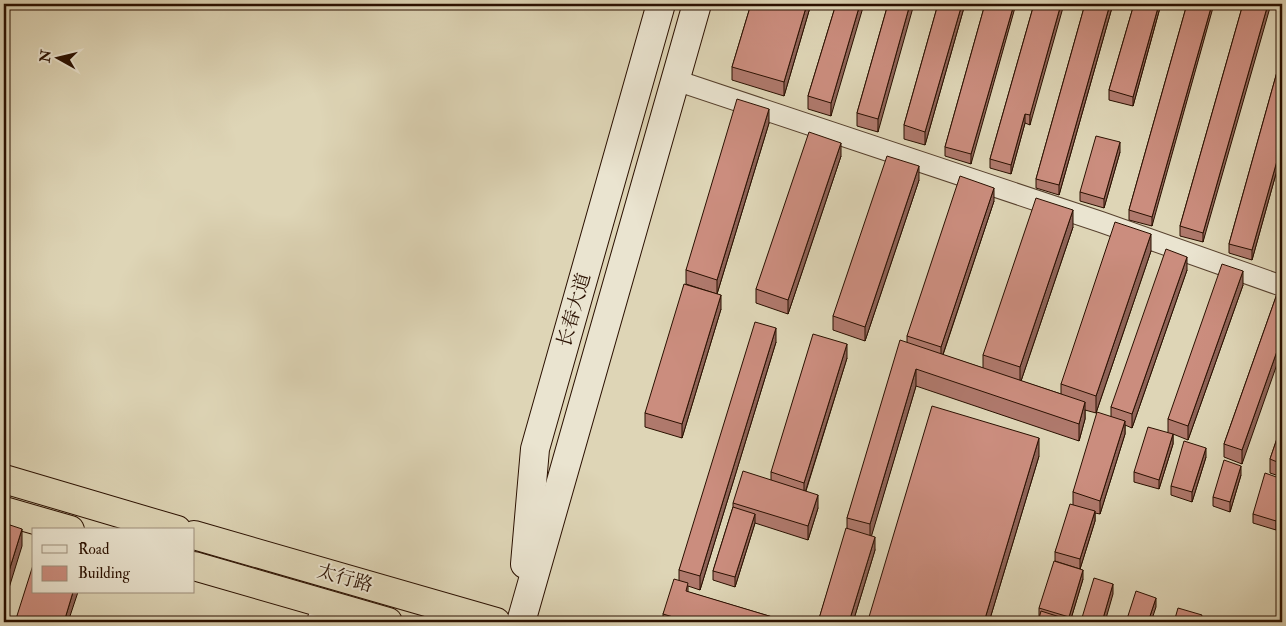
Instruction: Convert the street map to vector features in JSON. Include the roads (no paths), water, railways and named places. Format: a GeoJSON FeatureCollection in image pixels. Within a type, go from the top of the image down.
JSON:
{"type":"FeatureCollection","features":[{"type":"Feature","properties":{"kind":"highway"},"geometry":{"type":"LineString","coordinates":[[4,480],[170,528]]}},
{"type":"Feature","properties":{"kind":"highway"},"geometry":{"type":"LineString","coordinates":[[4,511],[63,528]]}},
{"type":"Feature","properties":{"kind":"highway","name":"太行路"},"geometry":{"type":"LineString","coordinates":[[195,535],[496,622]]}},
{"type":"Feature","properties":{"kind":"highway","name":"太行路"},"geometry":{"type":"LineString","coordinates":[[195,566],[320,613],[388,622]]}},
{"type":"Feature","properties":{"kind":"main road","name":"长春大道"},"geometry":{"type":"LineString","coordinates":[[521,622],[535,449],[661,4]]}},
{"type":"Feature","properties":{"kind":"main road"},"geometry":{"type":"LineString","coordinates":[[521,622],[697,4]]}},
{"type":"Feature","properties":{"kind":"street"},"geometry":{"type":"LineString","coordinates":[[675,80],[1101,222],[1282,286]]}}]}
